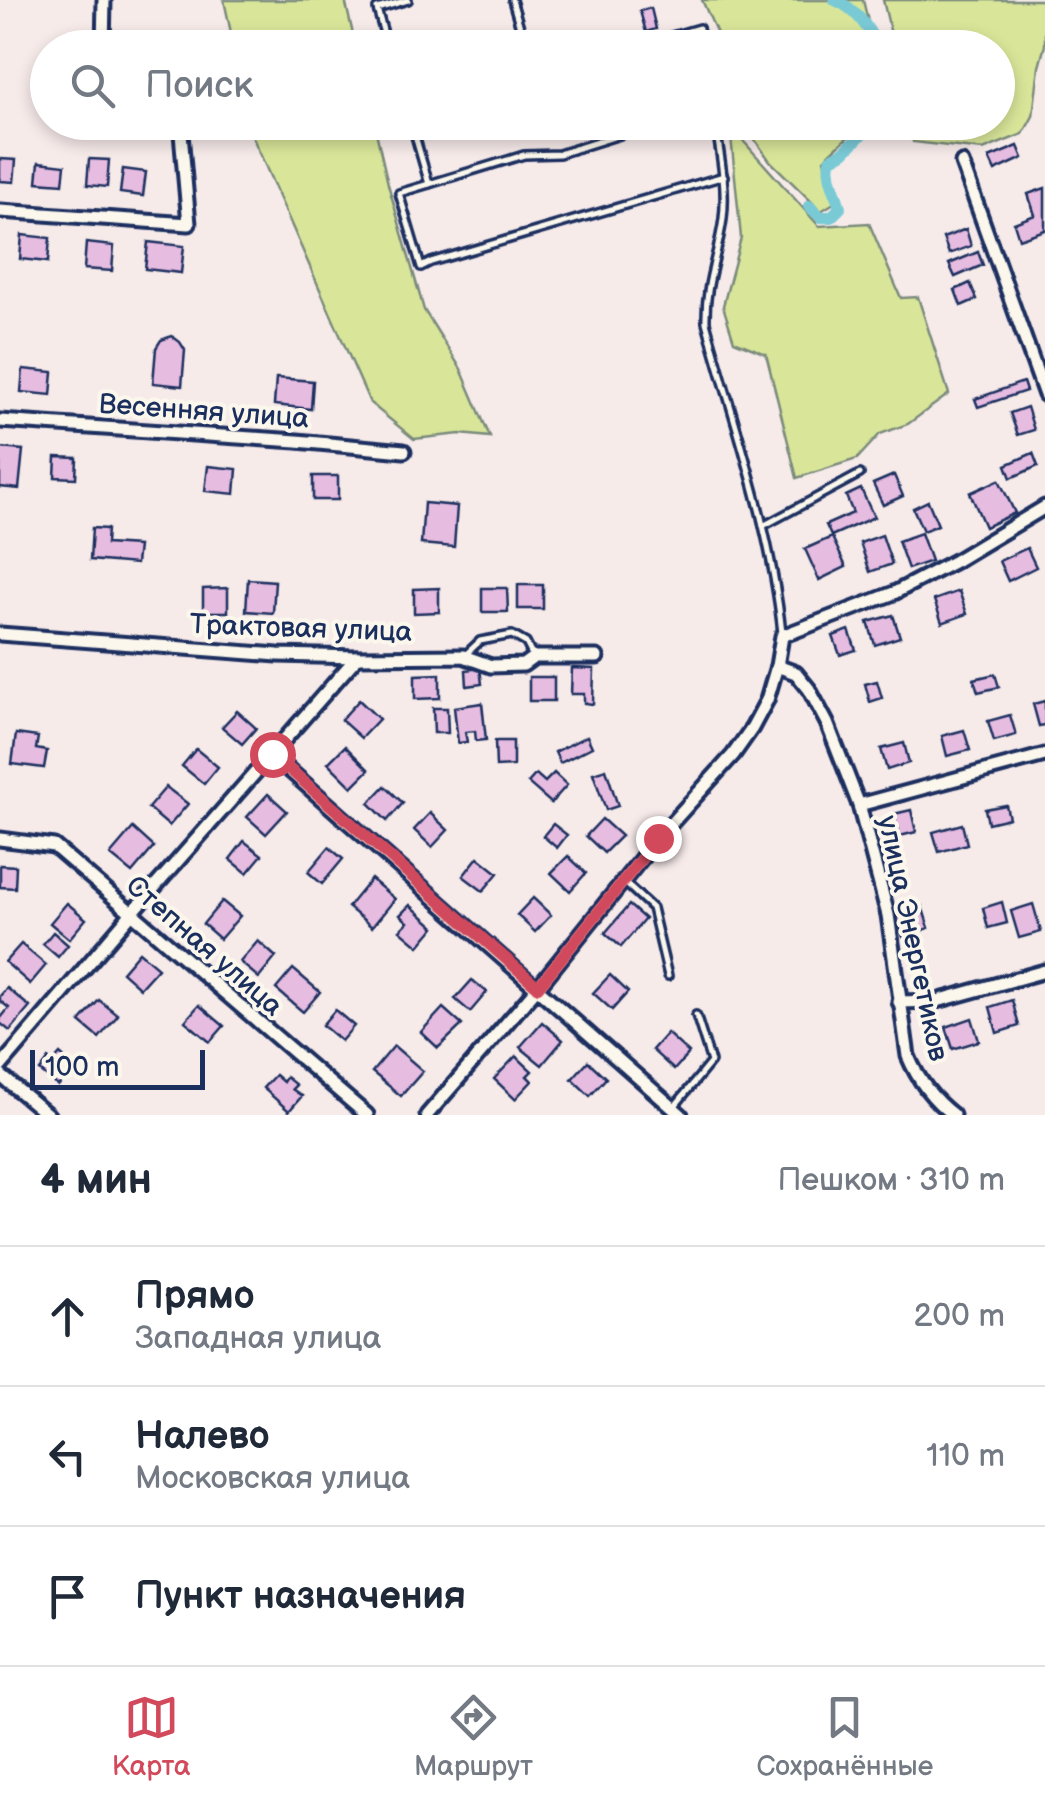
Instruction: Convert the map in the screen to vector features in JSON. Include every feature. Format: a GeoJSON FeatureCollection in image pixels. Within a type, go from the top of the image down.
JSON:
{"type":"FeatureCollection","features":[{"type":"Feature","properties":{"kind":"street"},"geometry":{"type":"LineString","coordinates":[[103,30],[104,0]]}},
{"type":"Feature","properties":{"kind":"street"},"geometry":{"type":"LineString","coordinates":[[0,211],[188,224],[181,140]]}},
{"type":"Feature","properties":{"kind":"street"},"geometry":{"type":"LineString","coordinates":[[962,163],[1045,395]]}},
{"type":"Feature","properties":{"kind":"street","name":"Весенняя улица"},"geometry":{"type":"LineString","coordinates":[[0,421],[404,451]]}},
{"type":"Feature","properties":{"kind":"street"},"geometry":{"type":"LineString","coordinates":[[427,1115],[538,987],[658,838],[733,755],[766,700],[782,636],[894,593],[1045,507]]}},
{"type":"Feature","properties":{"kind":"street","name":"Трактовая улица"},"geometry":{"type":"LineString","coordinates":[[0,634],[258,653],[464,656],[490,666],[522,665],[534,657],[597,658]]}},
{"type":"Feature","properties":{"kind":"street"},"geometry":{"type":"LineString","coordinates":[[48,1115],[0,1071],[130,914],[357,657]]}},
{"type":"Feature","properties":{"kind":"street","name":"улица Энергетиков"},"geometry":{"type":"LineString","coordinates":[[777,666],[796,673],[828,723],[859,805],[888,915],[908,1056],[916,1076],[953,1115]]}},
{"type":"Feature","properties":{"kind":"street"},"geometry":{"type":"LineString","coordinates":[[272,754],[677,1112]]}},
{"type":"Feature","properties":{"kind":"street"},"geometry":{"type":"LineString","coordinates":[[859,805],[1045,755]]}},
{"type":"Feature","properties":{"kind":"street","name":"Степная улица"},"geometry":{"type":"LineString","coordinates":[[0,840],[54,846],[367,1115]]}},
{"type":"Feature","properties":{"kind":"street"},"geometry":{"type":"LineString","coordinates":[[899,1002],[937,1001],[1045,971]]}},
{"type":"Feature","properties":{"kind":"lane"},"geometry":{"type":"LineString","coordinates":[[383,30],[377,9],[408,0]]}},
{"type":"Feature","properties":{"kind":"lane"},"geometry":{"type":"LineString","coordinates":[[512,0],[521,30]]}},
{"type":"Feature","properties":{"kind":"lane"},"geometry":{"type":"LineString","coordinates":[[416,140],[429,184]]}},
{"type":"Feature","properties":{"kind":"lane"},"geometry":{"type":"LineString","coordinates":[[604,140],[559,154],[524,156],[399,193],[421,267],[724,176]]}},
{"type":"Feature","properties":{"kind":"lane"},"geometry":{"type":"LineString","coordinates":[[718,140],[724,176],[723,218],[706,295],[706,322],[763,526],[782,636]]}},
{"type":"Feature","properties":{"kind":"lane"},"geometry":{"type":"LineString","coordinates":[[763,526],[860,474]]}},
{"type":"Feature","properties":{"kind":"lane"},"geometry":{"type":"LineString","coordinates":[[464,656],[480,641],[512,635],[526,643],[534,657]]}},
{"type":"Feature","properties":{"kind":"lane"},"geometry":{"type":"LineString","coordinates":[[622,882],[652,908],[668,976]]}},
{"type":"Feature","properties":{"kind":"lane"},"geometry":{"type":"LineString","coordinates":[[677,1112],[711,1062],[696,1016]]}},
{"type":"Feature","properties":{"kind":"green space"},"geometry":{"type":"Polygon","coordinates":[[[224,0],[345,0],[352,30],[230,30],[224,0]]]}},
{"type":"Feature","properties":{"kind":"green space"},"geometry":{"type":"Polygon","coordinates":[[[702,0],[863,0],[870,30],[715,30],[702,0]]]}},
{"type":"Feature","properties":{"kind":"green space"},"geometry":{"type":"Polygon","coordinates":[[[883,0],[1045,0],[1045,45],[1033,116],[1023,134],[1015,137],[1015,30],[890,30],[883,0]]]}},
{"type":"Feature","properties":{"kind":"green space"},"geometry":{"type":"Polygon","coordinates":[[[254,140],[378,140],[424,310],[461,369],[490,437],[460,434],[414,439],[370,403],[254,140]]]}},
{"type":"Feature","properties":{"kind":"green space"},"geometry":{"type":"Polygon","coordinates":[[[731,140],[742,140],[819,226],[869,223],[901,298],[918,297],[949,394],[908,424],[880,434],[857,459],[797,478],[766,354],[734,341],[723,306],[741,238],[731,140]]]}},
{"type":"Feature","properties":{"kind":"green space"},"geometry":{"type":"Polygon","coordinates":[[[755,140],[845,140],[824,159],[834,203],[821,211],[770,161],[755,140]]]}},
{"type":"Feature","properties":{"kind":"green space"},"geometry":{"type":"Polygon","coordinates":[[[913,140],[1008,140],[983,150],[913,140]]]}},
{"type":"Feature","properties":{"kind":"building"},"geometry":{"type":"Polygon","coordinates":[[[651,8],[656,29],[645,30],[640,11],[651,8]]]}},
{"type":"Feature","properties":{"kind":"building"},"geometry":{"type":"Polygon","coordinates":[[[1018,146],[1023,158],[995,171],[989,158],[1018,146]]]}},
{"type":"Feature","properties":{"kind":"building"},"geometry":{"type":"Polygon","coordinates":[[[0,159],[16,160],[14,182],[0,181],[0,159]]]}},
{"type":"Feature","properties":{"kind":"building"},"geometry":{"type":"Polygon","coordinates":[[[89,159],[109,160],[107,187],[87,185],[89,159]]]}},
{"type":"Feature","properties":{"kind":"building"},"geometry":{"type":"Polygon","coordinates":[[[39,162],[65,165],[63,184],[37,182],[39,162]]]}},
{"type":"Feature","properties":{"kind":"building"},"geometry":{"type":"Polygon","coordinates":[[[123,169],[146,172],[143,196],[120,193],[123,169]]]}},
{"type":"Feature","properties":{"kind":"building"},"geometry":{"type":"Polygon","coordinates":[[[1045,188],[1045,230],[1019,239],[1014,223],[1035,215],[1028,194],[1045,188]]]}},
{"type":"Feature","properties":{"kind":"building"},"geometry":{"type":"Polygon","coordinates":[[[966,229],[971,246],[949,254],[943,238],[966,229]]]}},
{"type":"Feature","properties":{"kind":"building"},"geometry":{"type":"Polygon","coordinates":[[[22,235],[50,238],[48,262],[20,259],[22,235]]]}},
{"type":"Feature","properties":{"kind":"building"},"geometry":{"type":"Polygon","coordinates":[[[148,242],[184,246],[181,273],[145,269],[148,242]]]}},
{"type":"Feature","properties":{"kind":"building"},"geometry":{"type":"Polygon","coordinates":[[[86,243],[114,246],[112,271],[84,269],[86,243]]]}},
{"type":"Feature","properties":{"kind":"building"},"geometry":{"type":"Polygon","coordinates":[[[978,252],[983,265],[955,277],[949,264],[978,252]]]}},
{"type":"Feature","properties":{"kind":"building"},"geometry":{"type":"Polygon","coordinates":[[[970,283],[977,299],[961,306],[955,290],[970,283]]]}},
{"type":"Feature","properties":{"kind":"building"},"geometry":{"type":"Polygon","coordinates":[[[172,336],[185,350],[182,386],[153,383],[156,348],[161,340],[172,336]]]}},
{"type":"Feature","properties":{"kind":"building"},"geometry":{"type":"Polygon","coordinates":[[[23,369],[53,372],[51,395],[21,392],[23,369]]]}},
{"type":"Feature","properties":{"kind":"building"},"geometry":{"type":"Polygon","coordinates":[[[276,378],[313,381],[311,409],[274,405],[276,378]]]}},
{"type":"Feature","properties":{"kind":"building"},"geometry":{"type":"Polygon","coordinates":[[[1023,382],[1026,391],[978,407],[975,399],[1023,382]]]}},
{"type":"Feature","properties":{"kind":"building"},"geometry":{"type":"Polygon","coordinates":[[[1027,407],[1034,430],[1018,435],[1010,413],[1027,407]]]}},
{"type":"Feature","properties":{"kind":"building"},"geometry":{"type":"Polygon","coordinates":[[[0,448],[23,450],[19,489],[0,487],[0,448]]]}},
{"type":"Feature","properties":{"kind":"building"},"geometry":{"type":"Polygon","coordinates":[[[1033,453],[1038,466],[1011,478],[1006,465],[1033,453]]]}},
{"type":"Feature","properties":{"kind":"building"},"geometry":{"type":"Polygon","coordinates":[[[56,457],[77,458],[76,478],[55,477],[56,457]]]}},
{"type":"Feature","properties":{"kind":"building"},"geometry":{"type":"Polygon","coordinates":[[[208,466],[237,469],[235,494],[205,491],[208,466]]]}},
{"type":"Feature","properties":{"kind":"building"},"geometry":{"type":"Polygon","coordinates":[[[894,475],[903,496],[883,505],[873,484],[894,475]]]}},
{"type":"Feature","properties":{"kind":"building"},"geometry":{"type":"Polygon","coordinates":[[[313,476],[338,476],[338,500],[313,500],[313,476]]]}},
{"type":"Feature","properties":{"kind":"building"},"geometry":{"type":"Polygon","coordinates":[[[999,480],[1015,513],[985,527],[970,493],[999,480]]]}},
{"type":"Feature","properties":{"kind":"building"},"geometry":{"type":"Polygon","coordinates":[[[861,489],[874,517],[831,536],[826,525],[853,513],[846,496],[861,489]]]}},
{"type":"Feature","properties":{"kind":"building"},"geometry":{"type":"Polygon","coordinates":[[[928,501],[938,525],[923,531],[913,508],[928,501]]]}},
{"type":"Feature","properties":{"kind":"building"},"geometry":{"type":"Polygon","coordinates":[[[424,503],[457,506],[454,547],[421,544],[424,503]]]}},
{"type":"Feature","properties":{"kind":"building"},"geometry":{"type":"Polygon","coordinates":[[[92,528],[107,529],[106,544],[138,546],[136,564],[90,560],[92,528]]]}},
{"type":"Feature","properties":{"kind":"building"},"geometry":{"type":"Polygon","coordinates":[[[921,533],[931,561],[908,569],[898,541],[921,533]]]}},
{"type":"Feature","properties":{"kind":"building"},"geometry":{"type":"Polygon","coordinates":[[[882,535],[892,564],[870,572],[860,543],[882,535]]]}},
{"type":"Feature","properties":{"kind":"building"},"geometry":{"type":"Polygon","coordinates":[[[832,537],[846,567],[819,580],[805,549],[832,537]]]}},
{"type":"Feature","properties":{"kind":"building"},"geometry":{"type":"Polygon","coordinates":[[[1027,548],[1036,567],[1008,581],[999,561],[1027,548]]]}},
{"type":"Feature","properties":{"kind":"building"},"geometry":{"type":"Polygon","coordinates":[[[248,579],[275,581],[273,613],[246,611],[248,579]]]}},
{"type":"Feature","properties":{"kind":"building"},"geometry":{"type":"Polygon","coordinates":[[[518,585],[543,585],[543,609],[518,609],[518,585]]]}},
{"type":"Feature","properties":{"kind":"building"},"geometry":{"type":"Polygon","coordinates":[[[228,588],[228,612],[203,612],[203,589],[228,588]]]}},
{"type":"Feature","properties":{"kind":"building"},"geometry":{"type":"Polygon","coordinates":[[[439,588],[439,612],[414,613],[414,589],[439,588]]]}},
{"type":"Feature","properties":{"kind":"building"},"geometry":{"type":"Polygon","coordinates":[[[482,588],[507,588],[508,612],[482,612],[482,588]]]}},
{"type":"Feature","properties":{"kind":"building"},"geometry":{"type":"Polygon","coordinates":[[[959,591],[967,614],[942,623],[934,600],[959,591]]]}},
{"type":"Feature","properties":{"kind":"building"},"geometry":{"type":"Polygon","coordinates":[[[893,615],[900,637],[875,645],[868,622],[893,615]]]}},
{"type":"Feature","properties":{"kind":"building"},"geometry":{"type":"Polygon","coordinates":[[[849,630],[856,650],[840,655],[833,636],[849,630]]]}},
{"type":"Feature","properties":{"kind":"building"},"geometry":{"type":"Polygon","coordinates":[[[480,668],[482,684],[467,686],[466,670],[480,668]]]}},
{"type":"Feature","properties":{"kind":"building"},"geometry":{"type":"Polygon","coordinates":[[[572,668],[594,669],[593,704],[584,703],[584,694],[571,694],[572,668]]]}},
{"type":"Feature","properties":{"kind":"building"},"geometry":{"type":"Polygon","coordinates":[[[440,674],[440,698],[415,699],[415,675],[440,674]]]}},
{"type":"Feature","properties":{"kind":"building"},"geometry":{"type":"Polygon","coordinates":[[[995,674],[999,687],[978,692],[974,679],[995,674]]]}},
{"type":"Feature","properties":{"kind":"building"},"geometry":{"type":"Polygon","coordinates":[[[529,677],[554,677],[554,701],[529,701],[529,677]]]}},
{"type":"Feature","properties":{"kind":"building"},"geometry":{"type":"Polygon","coordinates":[[[877,681],[882,698],[870,702],[865,684],[877,681]]]}},
{"type":"Feature","properties":{"kind":"building"},"geometry":{"type":"Polygon","coordinates":[[[359,700],[379,719],[361,738],[341,720],[359,700]]]}},
{"type":"Feature","properties":{"kind":"building"},"geometry":{"type":"Polygon","coordinates":[[[1045,701],[1045,725],[1039,726],[1033,704],[1045,701]]]}},
{"type":"Feature","properties":{"kind":"building"},"geometry":{"type":"Polygon","coordinates":[[[482,703],[486,740],[476,741],[475,731],[465,732],[467,742],[458,743],[454,707],[482,703]]]}},
{"type":"Feature","properties":{"kind":"building"},"geometry":{"type":"Polygon","coordinates":[[[433,708],[447,708],[448,733],[434,733],[433,708]]]}},
{"type":"Feature","properties":{"kind":"building"},"geometry":{"type":"Polygon","coordinates":[[[237,711],[256,728],[242,744],[222,727],[237,711]]]}},
{"type":"Feature","properties":{"kind":"building"},"geometry":{"type":"Polygon","coordinates":[[[1010,715],[1016,735],[994,741],[988,721],[1010,715]]]}},
{"type":"Feature","properties":{"kind":"building"},"geometry":{"type":"Polygon","coordinates":[[[964,730],[970,750],[947,756],[942,736],[964,730]]]}},
{"type":"Feature","properties":{"kind":"building"},"geometry":{"type":"Polygon","coordinates":[[[16,734],[38,737],[36,749],[47,751],[44,768],[12,764],[16,734]]]}},
{"type":"Feature","properties":{"kind":"building"},"geometry":{"type":"Polygon","coordinates":[[[587,736],[592,747],[560,763],[555,752],[587,736]]]}},
{"type":"Feature","properties":{"kind":"building"},"geometry":{"type":"Polygon","coordinates":[[[495,741],[513,741],[513,766],[496,767],[495,741]]]}},
{"type":"Feature","properties":{"kind":"building"},"geometry":{"type":"Polygon","coordinates":[[[904,743],[909,763],[887,770],[881,749],[904,743]]]}},
{"type":"Feature","properties":{"kind":"building"},"geometry":{"type":"Polygon","coordinates":[[[345,746],[369,770],[352,787],[328,763],[345,746]]]}},
{"type":"Feature","properties":{"kind":"building"},"geometry":{"type":"Polygon","coordinates":[[[196,749],[218,767],[204,784],[182,766],[196,749]]]}},
{"type":"Feature","properties":{"kind":"building"},"geometry":{"type":"Polygon","coordinates":[[[606,769],[618,806],[606,810],[593,773],[606,769]]]}},
{"type":"Feature","properties":{"kind":"building"},"geometry":{"type":"Polygon","coordinates":[[[554,773],[567,785],[551,803],[528,783],[536,774],[545,782],[554,773]]]}},
{"type":"Feature","properties":{"kind":"building"},"geometry":{"type":"Polygon","coordinates":[[[385,786],[403,803],[387,821],[369,803],[385,786]]]}},
{"type":"Feature","properties":{"kind":"building"},"geometry":{"type":"Polygon","coordinates":[[[166,787],[188,804],[169,826],[148,808],[166,787]]]}},
{"type":"Feature","properties":{"kind":"building"},"geometry":{"type":"Polygon","coordinates":[[[268,794],[287,811],[266,834],[247,817],[268,794]]]}},
{"type":"Feature","properties":{"kind":"building"},"geometry":{"type":"Polygon","coordinates":[[[1006,805],[1009,818],[988,823],[985,809],[1006,805]]]}},
{"type":"Feature","properties":{"kind":"building"},"geometry":{"type":"Polygon","coordinates":[[[911,810],[916,832],[900,836],[898,827],[891,829],[889,822],[896,820],[894,814],[911,810]]]}},
{"type":"Feature","properties":{"kind":"building"},"geometry":{"type":"Polygon","coordinates":[[[430,813],[448,830],[432,847],[414,830],[430,813]]]}},
{"type":"Feature","properties":{"kind":"building"},"geometry":{"type":"Polygon","coordinates":[[[602,819],[621,836],[604,853],[586,836],[602,819]]]}},
{"type":"Feature","properties":{"kind":"building"},"geometry":{"type":"Polygon","coordinates":[[[553,824],[567,835],[557,848],[543,836],[553,824]]]}},
{"type":"Feature","properties":{"kind":"building"},"geometry":{"type":"Polygon","coordinates":[[[962,824],[967,844],[939,852],[933,832],[962,824]]]}},
{"type":"Feature","properties":{"kind":"building"},"geometry":{"type":"Polygon","coordinates":[[[133,828],[154,847],[132,873],[110,855],[133,828]]]}},
{"type":"Feature","properties":{"kind":"building"},"geometry":{"type":"Polygon","coordinates":[[[244,841],[262,855],[247,873],[230,859],[244,841]]]}},
{"type":"Feature","properties":{"kind":"building"},"geometry":{"type":"Polygon","coordinates":[[[329,847],[343,859],[322,884],[308,872],[329,847]]]}},
{"type":"Feature","properties":{"kind":"building"},"geometry":{"type":"Polygon","coordinates":[[[568,856],[586,873],[570,891],[551,873],[568,856]]]}},
{"type":"Feature","properties":{"kind":"building"},"geometry":{"type":"Polygon","coordinates":[[[478,857],[498,873],[483,891],[463,876],[478,857]]]}},
{"type":"Feature","properties":{"kind":"building"},"geometry":{"type":"Polygon","coordinates":[[[0,865],[16,866],[15,888],[0,887],[0,865]]]}},
{"type":"Feature","properties":{"kind":"building"},"geometry":{"type":"Polygon","coordinates":[[[371,879],[395,899],[372,927],[348,907],[371,879]]]}},
{"type":"Feature","properties":{"kind":"building"},"geometry":{"type":"Polygon","coordinates":[[[533,898],[551,915],[535,932],[517,915],[533,898]]]}},
{"type":"Feature","properties":{"kind":"building"},"geometry":{"type":"Polygon","coordinates":[[[222,901],[240,916],[220,939],[203,924],[222,901]]]}},
{"type":"Feature","properties":{"kind":"building"},"geometry":{"type":"Polygon","coordinates":[[[1002,902],[1007,923],[988,928],[983,908],[1002,902]]]}},
{"type":"Feature","properties":{"kind":"building"},"geometry":{"type":"Polygon","coordinates":[[[67,903],[86,919],[69,939],[50,923],[67,903]]]}},
{"type":"Feature","properties":{"kind":"building"},"geometry":{"type":"Polygon","coordinates":[[[1033,904],[1041,932],[1019,938],[1011,911],[1033,904]]]}},
{"type":"Feature","properties":{"kind":"building"},"geometry":{"type":"Polygon","coordinates":[[[410,905],[435,927],[419,946],[400,930],[408,922],[400,915],[410,905]]]}},
{"type":"Feature","properties":{"kind":"building"},"geometry":{"type":"Polygon","coordinates":[[[629,905],[645,919],[621,947],[605,933],[629,905]]]}},
{"type":"Feature","properties":{"kind":"building"},"geometry":{"type":"Polygon","coordinates":[[[922,906],[929,928],[903,937],[896,915],[922,906]]]}},
{"type":"Feature","properties":{"kind":"building"},"geometry":{"type":"Polygon","coordinates":[[[53,932],[68,945],[58,957],[43,944],[53,932]]]}},
{"type":"Feature","properties":{"kind":"building"},"geometry":{"type":"Polygon","coordinates":[[[258,941],[276,957],[259,978],[240,962],[258,941]]]}},
{"type":"Feature","properties":{"kind":"building"},"geometry":{"type":"Polygon","coordinates":[[[21,944],[46,965],[30,984],[5,962],[21,944]]]}},
{"type":"Feature","properties":{"kind":"building"},"geometry":{"type":"Polygon","coordinates":[[[139,952],[158,968],[140,988],[122,972],[139,952]]]}},
{"type":"Feature","properties":{"kind":"building"},"geometry":{"type":"Polygon","coordinates":[[[293,969],[320,992],[303,1012],[276,989],[293,969]]]}},
{"type":"Feature","properties":{"kind":"building"},"geometry":{"type":"Polygon","coordinates":[[[610,975],[628,992],[612,1010],[593,993],[610,975]]]}},
{"type":"Feature","properties":{"kind":"building"},"geometry":{"type":"Polygon","coordinates":[[[472,980],[487,992],[470,1012],[455,999],[472,980]]]}},
{"type":"Feature","properties":{"kind":"building"},"geometry":{"type":"Polygon","coordinates":[[[7,988],[30,1007],[10,1031],[0,1023],[9,1008],[0,1001],[7,988]]]}},
{"type":"Feature","properties":{"kind":"building"},"geometry":{"type":"Polygon","coordinates":[[[99,1000],[118,1015],[99,1038],[80,1022],[99,1000]]]}},
{"type":"Feature","properties":{"kind":"building"},"geometry":{"type":"Polygon","coordinates":[[[1012,1000],[1019,1026],[997,1033],[990,1007],[1012,1000]]]}},
{"type":"Feature","properties":{"kind":"building"},"geometry":{"type":"Polygon","coordinates":[[[199,1005],[224,1026],[210,1042],[185,1021],[199,1005]]]}},
{"type":"Feature","properties":{"kind":"building"},"geometry":{"type":"Polygon","coordinates":[[[443,1008],[462,1025],[438,1048],[421,1032],[443,1008]]]}},
{"type":"Feature","properties":{"kind":"building"},"geometry":{"type":"Polygon","coordinates":[[[335,1010],[354,1026],[341,1041],[322,1025],[335,1010]]]}},
{"type":"Feature","properties":{"kind":"building"},"geometry":{"type":"Polygon","coordinates":[[[972,1018],[979,1041],[953,1049],[946,1027],[972,1018]]]}},
{"type":"Feature","properties":{"kind":"building"},"geometry":{"type":"Polygon","coordinates":[[[542,1022],[563,1040],[542,1065],[520,1047],[542,1022]]]}},
{"type":"Feature","properties":{"kind":"building"},"geometry":{"type":"Polygon","coordinates":[[[667,1033],[689,1053],[674,1070],[652,1050],[667,1033]]]}},
{"type":"Feature","properties":{"kind":"building"},"geometry":{"type":"Polygon","coordinates":[[[394,1046],[423,1071],[401,1096],[372,1072],[394,1046]]]}},
{"type":"Feature","properties":{"kind":"building"},"geometry":{"type":"Polygon","coordinates":[[[60,1054],[75,1067],[58,1086],[40,1071],[49,1059],[53,1062],[60,1054]]]}},
{"type":"Feature","properties":{"kind":"building"},"geometry":{"type":"Polygon","coordinates":[[[516,1056],[532,1071],[527,1076],[532,1081],[515,1099],[494,1079],[516,1056]]]}},
{"type":"Feature","properties":{"kind":"building"},"geometry":{"type":"Polygon","coordinates":[[[588,1061],[606,1078],[590,1096],[572,1079],[588,1061]]]}},
{"type":"Feature","properties":{"kind":"building"},"geometry":{"type":"Polygon","coordinates":[[[275,1075],[283,1082],[286,1077],[296,1085],[292,1089],[302,1096],[289,1111],[263,1088],[275,1075]]]}},
{"type":"Feature","properties":{"kind":"waterway"},"geometry":{"type":"LineString","coordinates":[[835,0],[849,8],[868,30]]}},
{"type":"Feature","properties":{"kind":"waterway"},"geometry":{"type":"LineString","coordinates":[[809,206],[821,217],[831,217],[840,208],[830,160],[856,140]]}},
{"type":"Feature","properties":{"kind":"route"},"geometry":{"type":"LineString","coordinates":[[272,754],[538,987],[658,838]]}}]}
